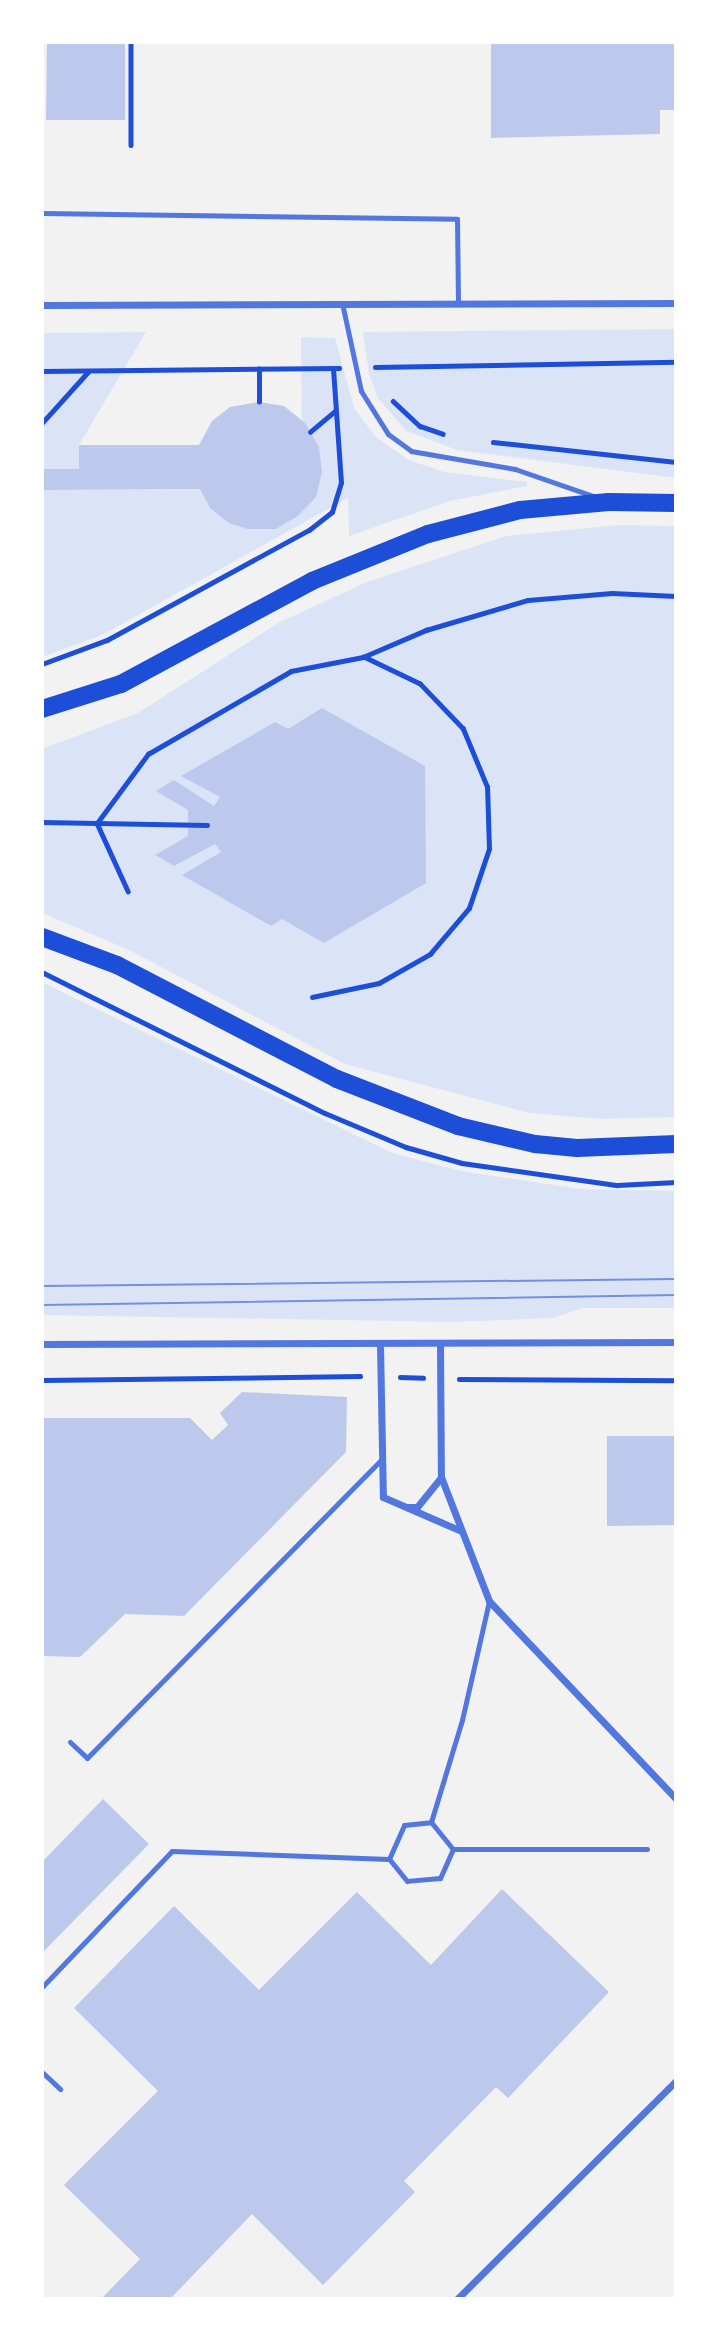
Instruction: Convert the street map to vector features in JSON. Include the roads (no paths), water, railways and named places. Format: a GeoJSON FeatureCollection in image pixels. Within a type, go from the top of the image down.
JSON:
{"type":"FeatureCollection","features":[{"type":"Feature","properties":{"kind":"main road"},"geometry":{"type":"LineString","coordinates":[[42,709],[121,684],[312,581],[428,534],[520,510],[609,502],[676,503]]}},
{"type":"Feature","properties":{"kind":"main road"},"geometry":{"type":"LineString","coordinates":[[42,937],[117,965],[337,1079],[458,1126],[535,1144],[577,1148],[676,1144]]}},
{"type":"Feature","properties":{"kind":"street"},"geometry":{"type":"LineString","coordinates":[[42,304],[676,303]]}},
{"type":"Feature","properties":{"kind":"street"},"geometry":{"type":"LineString","coordinates":[[42,1344],[440,1345],[676,1342]]}},
{"type":"Feature","properties":{"kind":"street"},"geometry":{"type":"LineString","coordinates":[[380,1345],[383,1497],[459,1530]]}},
{"type":"Feature","properties":{"kind":"street"},"geometry":{"type":"LineString","coordinates":[[440,1345],[441,1477],[459,1530],[489,1601],[676,1799]]}},
{"type":"Feature","properties":{"kind":"street"},"geometry":{"type":"LineString","coordinates":[[407,1507],[417,1507],[441,1477]]}},
{"type":"Feature","properties":{"kind":"street"},"geometry":{"type":"LineString","coordinates":[[457,2299],[676,2081]]}},
{"type":"Feature","properties":{"kind":"lane"},"geometry":{"type":"LineString","coordinates":[[42,213],[457,219],[458,303]]}},
{"type":"Feature","properties":{"kind":"lane"},"geometry":{"type":"LineString","coordinates":[[342,303],[361,391],[373,414],[399,442],[437,458],[515,469],[609,502]]}},
{"type":"Feature","properties":{"kind":"lane"},"geometry":{"type":"LineString","coordinates":[[71,1742],[87,1758],[382,1459]]}},
{"type":"Feature","properties":{"kind":"lane"},"geometry":{"type":"LineString","coordinates":[[431,1822],[463,1720],[489,1601]]}},
{"type":"Feature","properties":{"kind":"lane"},"geometry":{"type":"LineString","coordinates":[[431,1822],[453,1849]]}},
{"type":"Feature","properties":{"kind":"lane"},"geometry":{"type":"LineString","coordinates":[[389,1859],[404,1825],[431,1822]]}},
{"type":"Feature","properties":{"kind":"lane"},"geometry":{"type":"LineString","coordinates":[[453,1849],[647,1849]]}},
{"type":"Feature","properties":{"kind":"lane"},"geometry":{"type":"LineString","coordinates":[[42,1987],[172,1851],[389,1859],[407,1881],[440,1878],[453,1849]]}},
{"type":"Feature","properties":{"kind":"lane"},"geometry":{"type":"LineString","coordinates":[[42,2072],[60,2089]]}},
{"type":"Feature","properties":{"kind":"tram line"},"geometry":{"type":"LineString","coordinates":[[42,1286],[676,1279]]}},
{"type":"Feature","properties":{"kind":"tram line"},"geometry":{"type":"LineString","coordinates":[[42,1305],[676,1295]]}}]}
